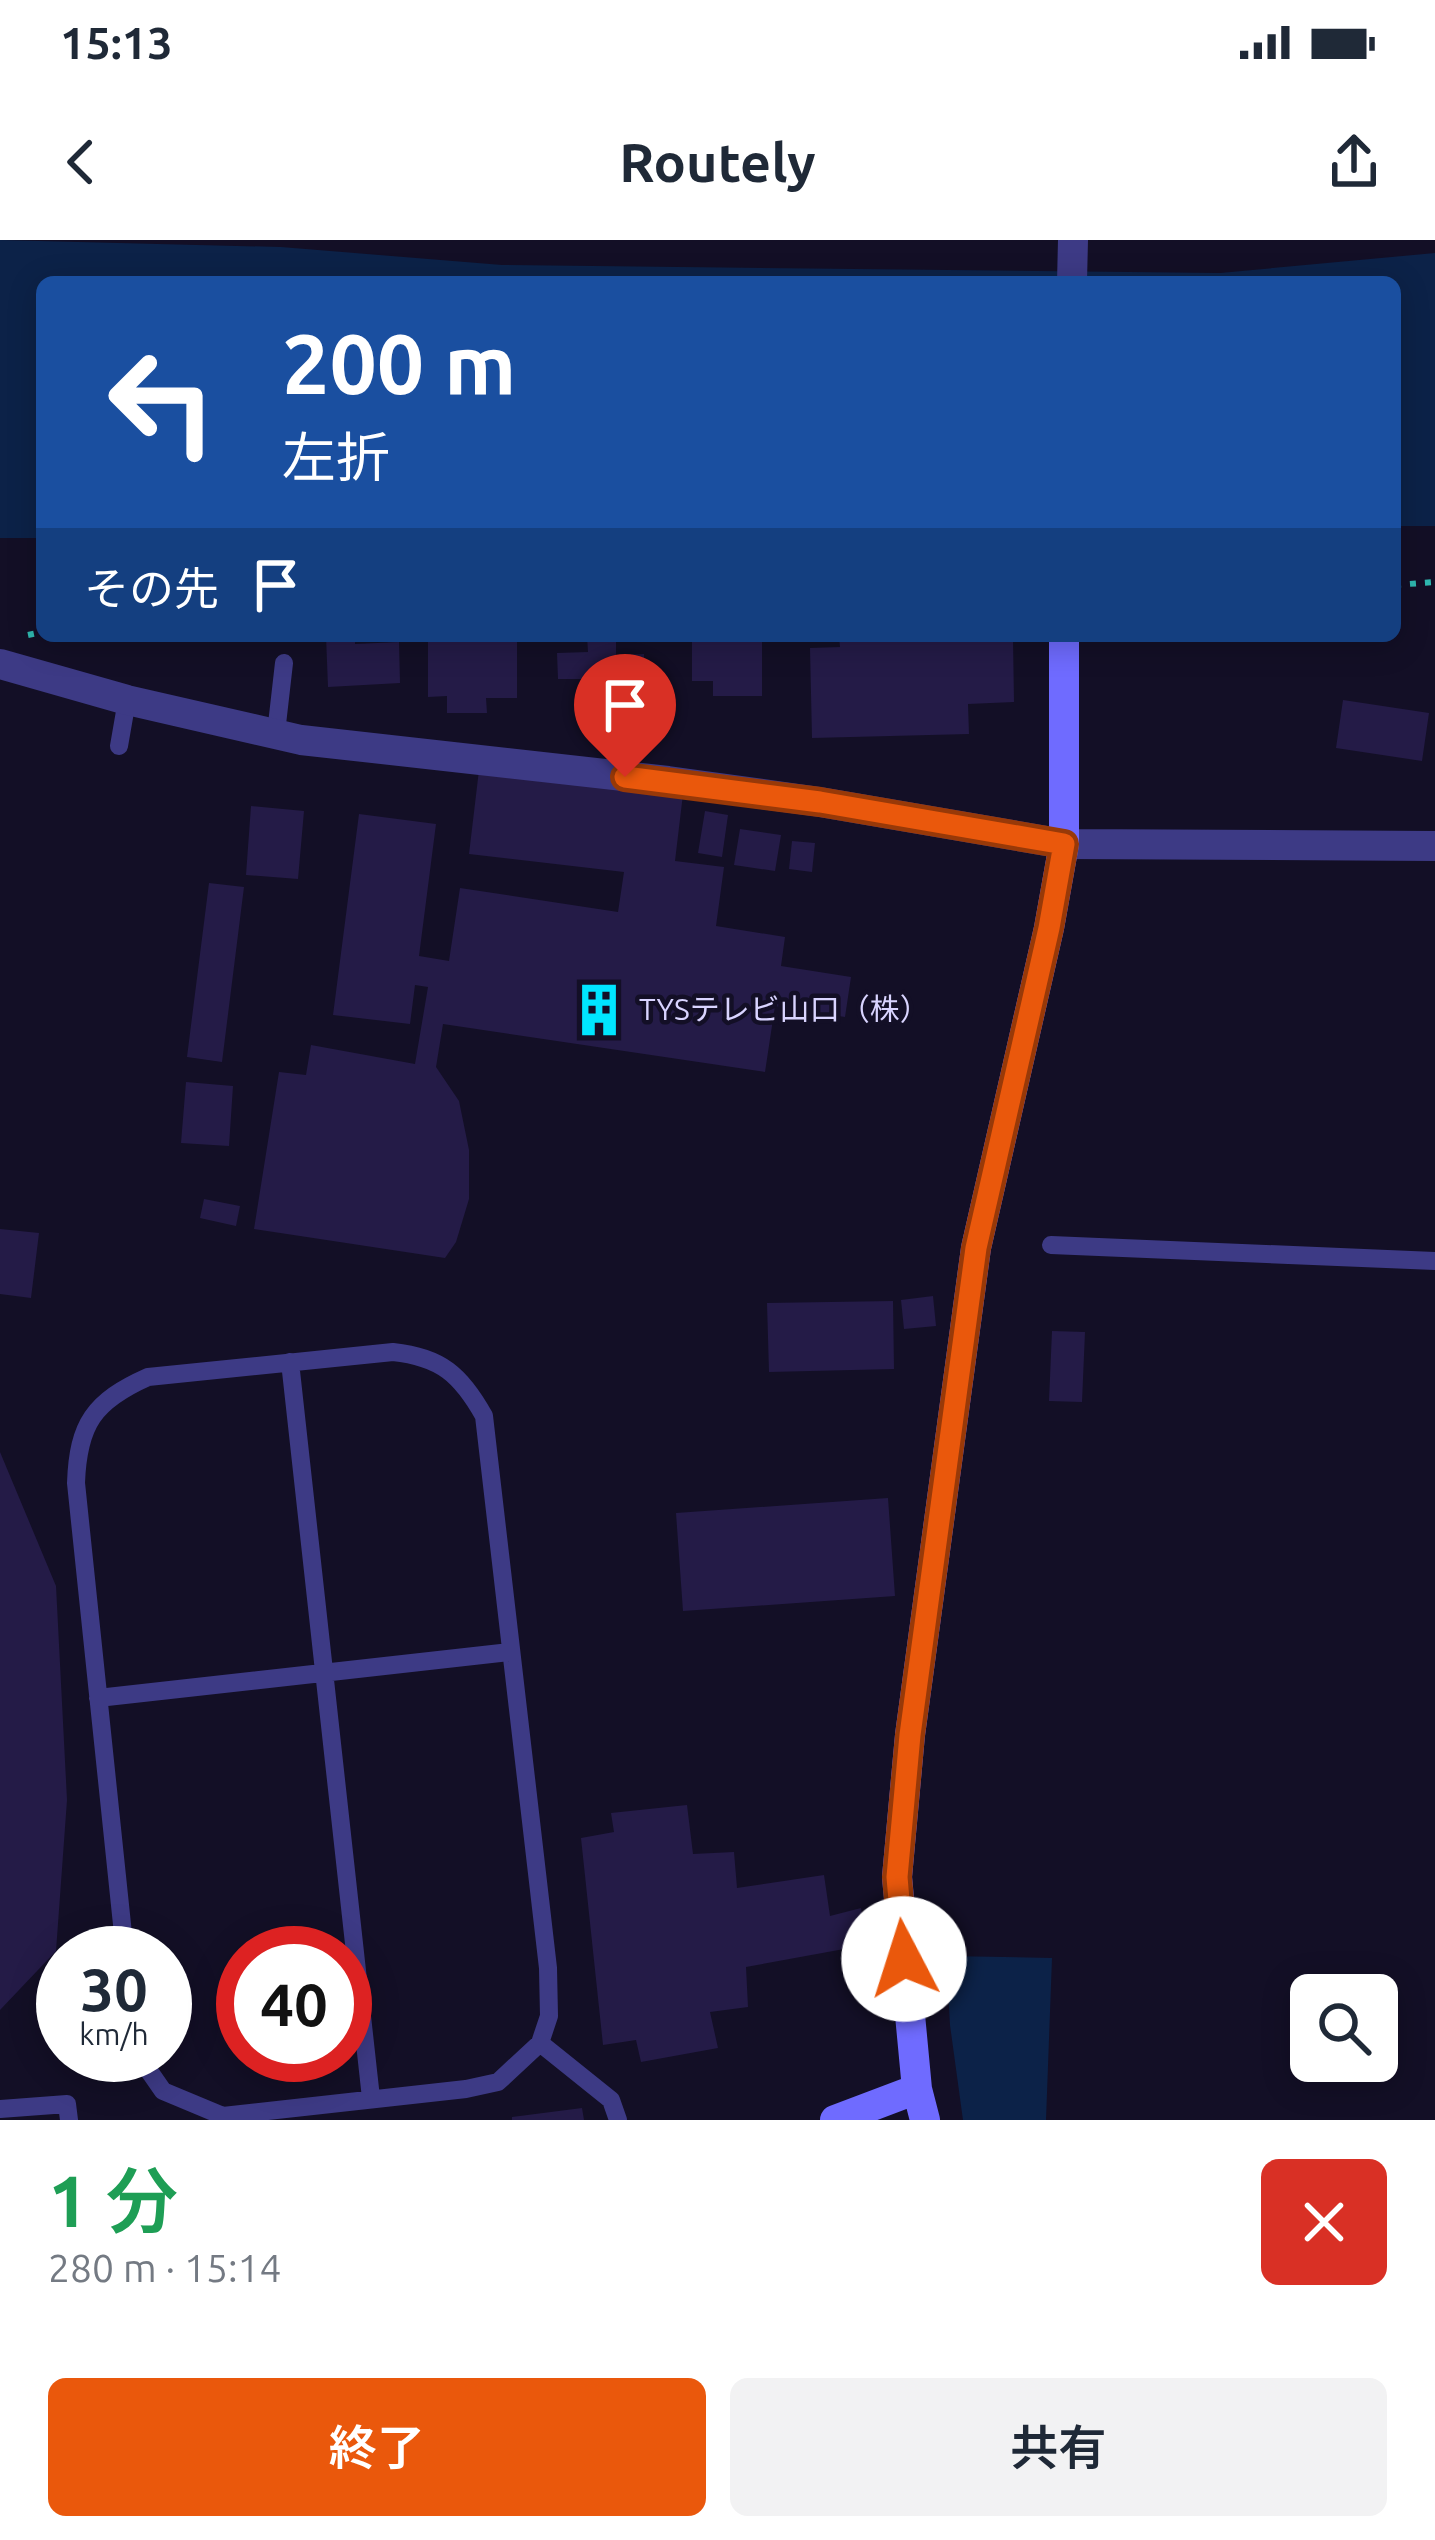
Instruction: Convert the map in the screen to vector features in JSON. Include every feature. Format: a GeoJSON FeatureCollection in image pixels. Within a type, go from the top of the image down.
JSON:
{"type":"FeatureCollection","features":[{"type":"Feature","properties":{"kind":"street"},"geometry":{"type":"LineString","coordinates":[[1072,276],[1073,240]]}},
{"type":"Feature","properties":{"kind":"street"},"geometry":{"type":"LineString","coordinates":[[925,2120],[917,2089],[897,1877],[912,1714],[976,1248],[1064,844],[1064,642]]}},
{"type":"Feature","properties":{"kind":"street"},"geometry":{"type":"LineString","coordinates":[[0,664],[127,700],[302,740],[820,802],[1064,844],[1435,846]]}},
{"type":"Feature","properties":{"kind":"street"},"geometry":{"type":"LineString","coordinates":[[835,2120],[917,2089]]}},
{"type":"Feature","properties":{"kind":"lane"},"geometry":{"type":"LineString","coordinates":[[276,734],[284,663]]}},
{"type":"Feature","properties":{"kind":"lane"},"geometry":{"type":"LineString","coordinates":[[118,746],[127,700]]}},
{"type":"Feature","properties":{"kind":"lane"},"geometry":{"type":"LineString","coordinates":[[1051,1245],[1435,1261]]}},
{"type":"Feature","properties":{"kind":"lane"},"geometry":{"type":"LineString","coordinates":[[122,1926],[76,1483],[82,1432],[115,1392],[148,1378],[393,1352],[425,1356],[468,1387],[484,1416],[550,1992],[540,2043],[498,2082],[223,2116],[163,2091],[157,2082]]}},
{"type":"Feature","properties":{"kind":"lane"},"geometry":{"type":"LineString","coordinates":[[290,1362],[371,2098]]}},
{"type":"Feature","properties":{"kind":"lane"},"geometry":{"type":"LineString","coordinates":[[98,1698],[510,1652]]}},
{"type":"Feature","properties":{"kind":"lane"},"geometry":{"type":"LineString","coordinates":[[540,2043],[611,2100],[618,2120]]}},
{"type":"Feature","properties":{"kind":"lane"},"geometry":{"type":"LineString","coordinates":[[0,2108],[67,2104],[69,2120]]}},
{"type":"Feature","properties":{"kind":"path"},"geometry":{"type":"LineString","coordinates":[[1401,585],[1435,582]]}},
{"type":"Feature","properties":{"kind":"water"},"geometry":{"type":"Polygon","coordinates":[[[0,240],[281,247],[502,265],[1220,273],[1435,253],[1435,526],[1401,526],[1401,276],[36,276],[36,538],[0,538],[0,240]]]}},
{"type":"Feature","properties":{"kind":"water"},"geometry":{"type":"Polygon","coordinates":[[[946,1956],[1052,1958],[1046,2120],[963,2120],[946,1956]]]}},
{"type":"Feature","properties":{"kind":"building"},"geometry":{"type":"Polygon","coordinates":[[[326,642],[399,642],[400,683],[328,687],[326,642]]]}},
{"type":"Feature","properties":{"kind":"building"},"geometry":{"type":"Polygon","coordinates":[[[428,642],[517,642],[517,698],[486,698],[487,713],[447,713],[447,696],[428,697],[428,642]]]}},
{"type":"Feature","properties":{"kind":"building"},"geometry":{"type":"Polygon","coordinates":[[[587,642],[616,642],[616,655],[644,654],[644,681],[620,682],[621,710],[587,711],[586,679],[558,679],[557,653],[588,652],[587,642]]]}},
{"type":"Feature","properties":{"kind":"building"},"geometry":{"type":"Polygon","coordinates":[[[692,642],[762,642],[762,696],[713,696],[713,681],[692,681],[692,642]]]}},
{"type":"Feature","properties":{"kind":"building"},"geometry":{"type":"Polygon","coordinates":[[[840,642],[1013,642],[1014,702],[968,704],[969,734],[812,738],[810,648],[840,647],[840,642]]]}},
{"type":"Feature","properties":{"kind":"building"},"geometry":{"type":"Polygon","coordinates":[[[1343,700],[1429,713],[1422,761],[1336,748],[1343,700]]]}},
{"type":"Feature","properties":{"kind":"building","name":"TYSテレビ山口（株）"},"geometry":{"type":"Polygon","coordinates":[[[479,770],[683,794],[675,861],[724,867],[716,926],[785,937],[781,966],[851,977],[845,1017],[775,1006],[765,1072],[443,1024],[436,1067],[459,1101],[469,1150],[469,1199],[456,1242],[445,1258],[254,1229],[279,1072],[306,1075],[311,1045],[415,1064],[428,987],[415,985],[410,1024],[333,1015],[359,814],[436,824],[419,956],[449,961],[460,888],[618,912],[624,872],[469,854],[479,770]]]}},
{"type":"Feature","properties":{"kind":"building"},"geometry":{"type":"Polygon","coordinates":[[[251,806],[304,811],[298,879],[246,875],[251,806]]]}},
{"type":"Feature","properties":{"kind":"building"},"geometry":{"type":"Polygon","coordinates":[[[705,811],[728,815],[722,857],[698,853],[705,811]]]}},
{"type":"Feature","properties":{"kind":"building"},"geometry":{"type":"Polygon","coordinates":[[[740,829],[781,835],[775,871],[734,865],[740,829]]]}},
{"type":"Feature","properties":{"kind":"building"},"geometry":{"type":"Polygon","coordinates":[[[792,841],[815,843],[812,872],[789,869],[792,841]]]}},
{"type":"Feature","properties":{"kind":"building"},"geometry":{"type":"Polygon","coordinates":[[[209,883],[244,887],[222,1062],[187,1057],[209,883]]]}},
{"type":"Feature","properties":{"kind":"building"},"geometry":{"type":"Polygon","coordinates":[[[186,1082],[233,1086],[229,1146],[181,1143],[186,1082]]]}},
{"type":"Feature","properties":{"kind":"building"},"geometry":{"type":"Polygon","coordinates":[[[204,1199],[240,1206],[236,1226],[200,1218],[204,1199]]]}},
{"type":"Feature","properties":{"kind":"building"},"geometry":{"type":"Polygon","coordinates":[[[0,1229],[39,1233],[31,1298],[0,1294],[0,1229]]]}},
{"type":"Feature","properties":{"kind":"building"},"geometry":{"type":"Polygon","coordinates":[[[933,1296],[936,1326],[904,1329],[901,1300],[933,1296]]]}},
{"type":"Feature","properties":{"kind":"building"},"geometry":{"type":"Polygon","coordinates":[[[893,1301],[894,1369],[769,1372],[767,1303],[893,1301]]]}},
{"type":"Feature","properties":{"kind":"building"},"geometry":{"type":"Polygon","coordinates":[[[1052,1331],[1085,1332],[1082,1402],[1049,1401],[1052,1331]]]}},
{"type":"Feature","properties":{"kind":"building"},"geometry":{"type":"Polygon","coordinates":[[[0,1452],[56,1586],[67,1800],[58,1926],[36,1926],[36,1972],[0,2010],[0,1452]]]}},
{"type":"Feature","properties":{"kind":"building"},"geometry":{"type":"Polygon","coordinates":[[[888,1498],[895,1596],[683,1611],[676,1513],[888,1498]]]}},
{"type":"Feature","properties":{"kind":"building"},"geometry":{"type":"Polygon","coordinates":[[[687,1805],[693,1854],[734,1852],[737,1888],[824,1875],[830,1916],[861,1908],[866,1945],[746,1967],[748,2007],[710,2012],[718,2048],[641,2062],[636,2040],[603,2045],[581,1838],[614,1832],[611,1813],[687,1805]]]}},
{"type":"Feature","properties":{"kind":"building"},"geometry":{"type":"Polygon","coordinates":[[[582,2108],[584,2120],[512,2120],[512,2117],[582,2108]]]}},
{"type":"Feature","properties":{"kind":"place","name":"TYSテレビ山口（株）"},"geometry":{"type":"Point","coordinates":[599,1010]}},
{"type":"Feature","properties":{"kind":"route"},"geometry":{"type":"LineString","coordinates":[[625,777],[820,802],[1064,844],[976,1248],[910,1735],[897,1877],[904,1959]]}}]}
